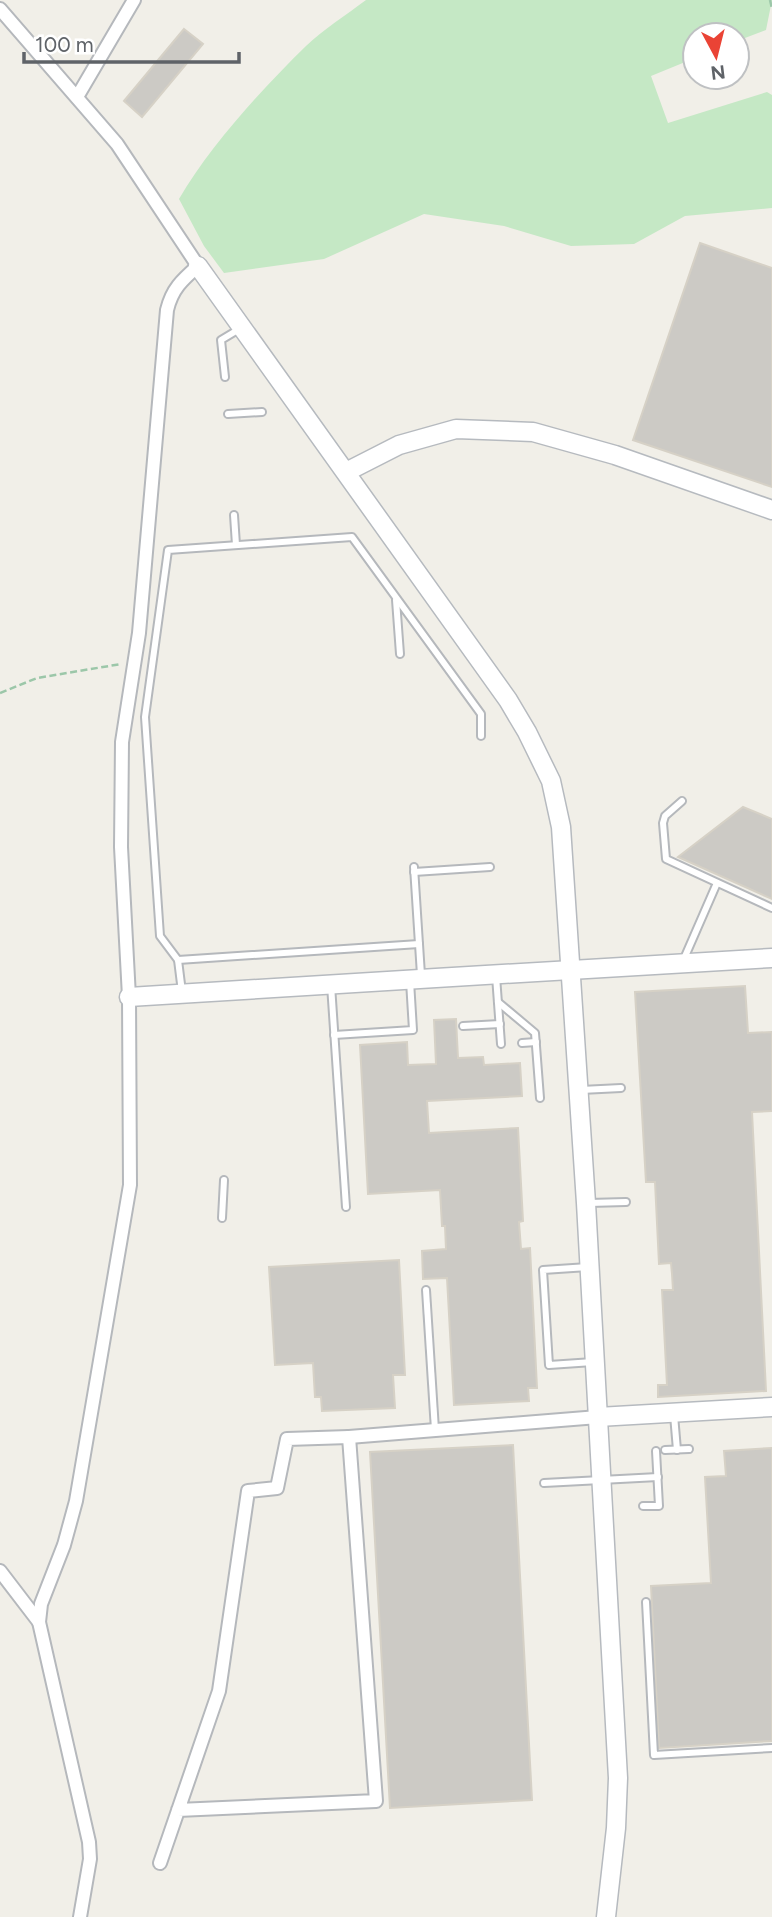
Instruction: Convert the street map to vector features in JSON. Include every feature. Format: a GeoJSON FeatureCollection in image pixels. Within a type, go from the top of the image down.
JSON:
{"type":"FeatureCollection","features":[{"type":"Feature","properties":{"kind":"street"},"geometry":{"type":"LineString","coordinates":[[77,97],[134,0]]}},
{"type":"Feature","properties":{"kind":"street"},"geometry":{"type":"LineString","coordinates":[[0,9],[117,144],[198,266],[508,700],[551,781],[561,827],[571,971],[618,1778],[616,1828],[606,1917]]}},
{"type":"Feature","properties":{"kind":"street"},"geometry":{"type":"LineString","coordinates":[[80,1917],[90,1859],[89,1842],[39,1622],[41,1604],[64,1545],[76,1501],[130,1185],[129,997],[121,847],[122,743],[139,633],[167,310],[177,283],[198,266]]}},
{"type":"Feature","properties":{"kind":"street"},"geometry":{"type":"LineString","coordinates":[[346,472],[399,445],[456,429],[533,432],[615,455],[772,510]]}},
{"type":"Feature","properties":{"kind":"street"},"geometry":{"type":"LineString","coordinates":[[129,997],[682,964],[770,955]]}},
{"type":"Feature","properties":{"kind":"street"},"geometry":{"type":"LineString","coordinates":[[160,1863],[219,1690],[248,1490],[278,1488],[287,1438],[349,1437],[598,1417],[772,1407]]}},
{"type":"Feature","properties":{"kind":"street"},"geometry":{"type":"LineString","coordinates":[[178,1810],[376,1801],[349,1437]]}},
{"type":"Feature","properties":{"kind":"street"},"geometry":{"type":"LineString","coordinates":[[0,1570],[39,1622]]}},
{"type":"Feature","properties":{"kind":"lane"},"geometry":{"type":"LineString","coordinates":[[225,377],[221,340],[243,327]]}},
{"type":"Feature","properties":{"kind":"lane"},"geometry":{"type":"LineString","coordinates":[[228,414],[262,412]]}},
{"type":"Feature","properties":{"kind":"lane"},"geometry":{"type":"LineString","coordinates":[[234,515],[236,545]]}},
{"type":"Feature","properties":{"kind":"lane"},"geometry":{"type":"LineString","coordinates":[[183,993],[178,960],[160,936],[145,717],[168,550],[352,537],[481,714],[481,736]]}},
{"type":"Feature","properties":{"kind":"lane"},"geometry":{"type":"LineString","coordinates":[[396,597],[400,654]]}},
{"type":"Feature","properties":{"kind":"lane"},"geometry":{"type":"LineString","coordinates":[[682,801],[665,816],[663,823],[666,859],[772,908]]}},
{"type":"Feature","properties":{"kind":"lane"},"geometry":{"type":"LineString","coordinates":[[334,1035],[412,1030],[419,944],[414,870],[490,867]]}},
{"type":"Feature","properties":{"kind":"lane"},"geometry":{"type":"LineString","coordinates":[[682,964],[717,883]]}},
{"type":"Feature","properties":{"kind":"lane"},"geometry":{"type":"LineString","coordinates":[[178,960],[419,944]]}},
{"type":"Feature","properties":{"kind":"lane"},"geometry":{"type":"LineString","coordinates":[[496,973],[501,1044]]}},
{"type":"Feature","properties":{"kind":"lane"},"geometry":{"type":"LineString","coordinates":[[331,983],[346,1207]]}},
{"type":"Feature","properties":{"kind":"lane"},"geometry":{"type":"LineString","coordinates":[[498,1002],[535,1033],[540,1098]]}},
{"type":"Feature","properties":{"kind":"lane"},"geometry":{"type":"LineString","coordinates":[[463,1026],[500,1024]]}},
{"type":"Feature","properties":{"kind":"lane"},"geometry":{"type":"LineString","coordinates":[[522,1042],[536,1042]]}},
{"type":"Feature","properties":{"kind":"lane"},"geometry":{"type":"LineString","coordinates":[[578,1090],[621,1088]]}},
{"type":"Feature","properties":{"kind":"lane"},"geometry":{"type":"LineString","coordinates":[[222,1218],[224,1180]]}},
{"type":"Feature","properties":{"kind":"lane"},"geometry":{"type":"LineString","coordinates":[[586,1203],[626,1202]]}},
{"type":"Feature","properties":{"kind":"lane"},"geometry":{"type":"LineString","coordinates":[[589,1267],[543,1270],[543,1283],[549,1365],[595,1362]]}},
{"type":"Feature","properties":{"kind":"lane"},"geometry":{"type":"LineString","coordinates":[[426,1290],[435,1430]]}},
{"type":"Feature","properties":{"kind":"lane"},"geometry":{"type":"LineString","coordinates":[[674,1413],[677,1450]]}},
{"type":"Feature","properties":{"kind":"lane"},"geometry":{"type":"LineString","coordinates":[[665,1450],[689,1449]]}},
{"type":"Feature","properties":{"kind":"lane"},"geometry":{"type":"LineString","coordinates":[[643,1506],[659,1506],[656,1451]]}},
{"type":"Feature","properties":{"kind":"lane"},"geometry":{"type":"LineString","coordinates":[[544,1483],[658,1477]]}},
{"type":"Feature","properties":{"kind":"lane"},"geometry":{"type":"LineString","coordinates":[[646,1602],[654,1755],[772,1748]]}},
{"type":"Feature","properties":{"kind":"path"},"geometry":{"type":"LineString","coordinates":[[770,0],[772,9]]}},
{"type":"Feature","properties":{"kind":"path"},"geometry":{"type":"LineString","coordinates":[[0,693],[46,676],[135,662]]}},
{"type":"Feature","properties":{"kind":"green space"},"geometry":{"type":"Polygon","coordinates":[[[366,0],[772,0],[766,30],[751,36],[751,21],[681,21],[681,64],[651,76],[668,123],[767,92],[772,95],[772,208],[685,216],[634,244],[571,246],[504,226],[424,214],[324,259],[224,273],[204,246],[179,199],[238,119],[272,81],[328,28],[366,0]]]}},
{"type":"Feature","properties":{"kind":"building"},"geometry":{"type":"Polygon","coordinates":[[[184,29],[203,44],[142,117],[124,101],[184,29]]]}},
{"type":"Feature","properties":{"kind":"building"},"geometry":{"type":"Polygon","coordinates":[[[700,243],[772,268],[772,487],[633,440],[700,243]]]}},
{"type":"Feature","properties":{"kind":"building"},"geometry":{"type":"Polygon","coordinates":[[[743,807],[772,819],[772,899],[678,857],[743,807]]]}},
{"type":"Feature","properties":{"kind":"building"},"geometry":{"type":"Polygon","coordinates":[[[745,986],[748,1033],[772,1032],[772,1111],[752,1112],[766,1391],[658,1397],[658,1385],[667,1385],[662,1290],[673,1290],[671,1263],[659,1264],[655,1182],[646,1182],[635,992],[745,986]]]}},
{"type":"Feature","properties":{"kind":"building"},"geometry":{"type":"Polygon","coordinates":[[[456,1019],[458,1058],[483,1057],[484,1065],[520,1063],[522,1096],[427,1101],[429,1133],[518,1128],[523,1221],[519,1222],[521,1249],[530,1248],[537,1388],[528,1388],[529,1401],[454,1405],[447,1278],[423,1279],[422,1251],[446,1249],[440,1190],[368,1194],[360,1045],[407,1042],[408,1065],[436,1064],[434,1020],[456,1019]]]}},
{"type":"Feature","properties":{"kind":"building"},"geometry":{"type":"Polygon","coordinates":[[[399,1260],[405,1375],[393,1375],[395,1408],[322,1411],[321,1397],[315,1397],[313,1363],[275,1365],[269,1267],[399,1260]]]}},
{"type":"Feature","properties":{"kind":"building"},"geometry":{"type":"Polygon","coordinates":[[[513,1445],[532,1800],[390,1808],[370,1452],[513,1445]]]}},
{"type":"Feature","properties":{"kind":"building"},"geometry":{"type":"Polygon","coordinates":[[[772,1448],[772,1741],[659,1748],[651,1586],[711,1583],[705,1477],[726,1476],[724,1451],[772,1448]]]}}]}
